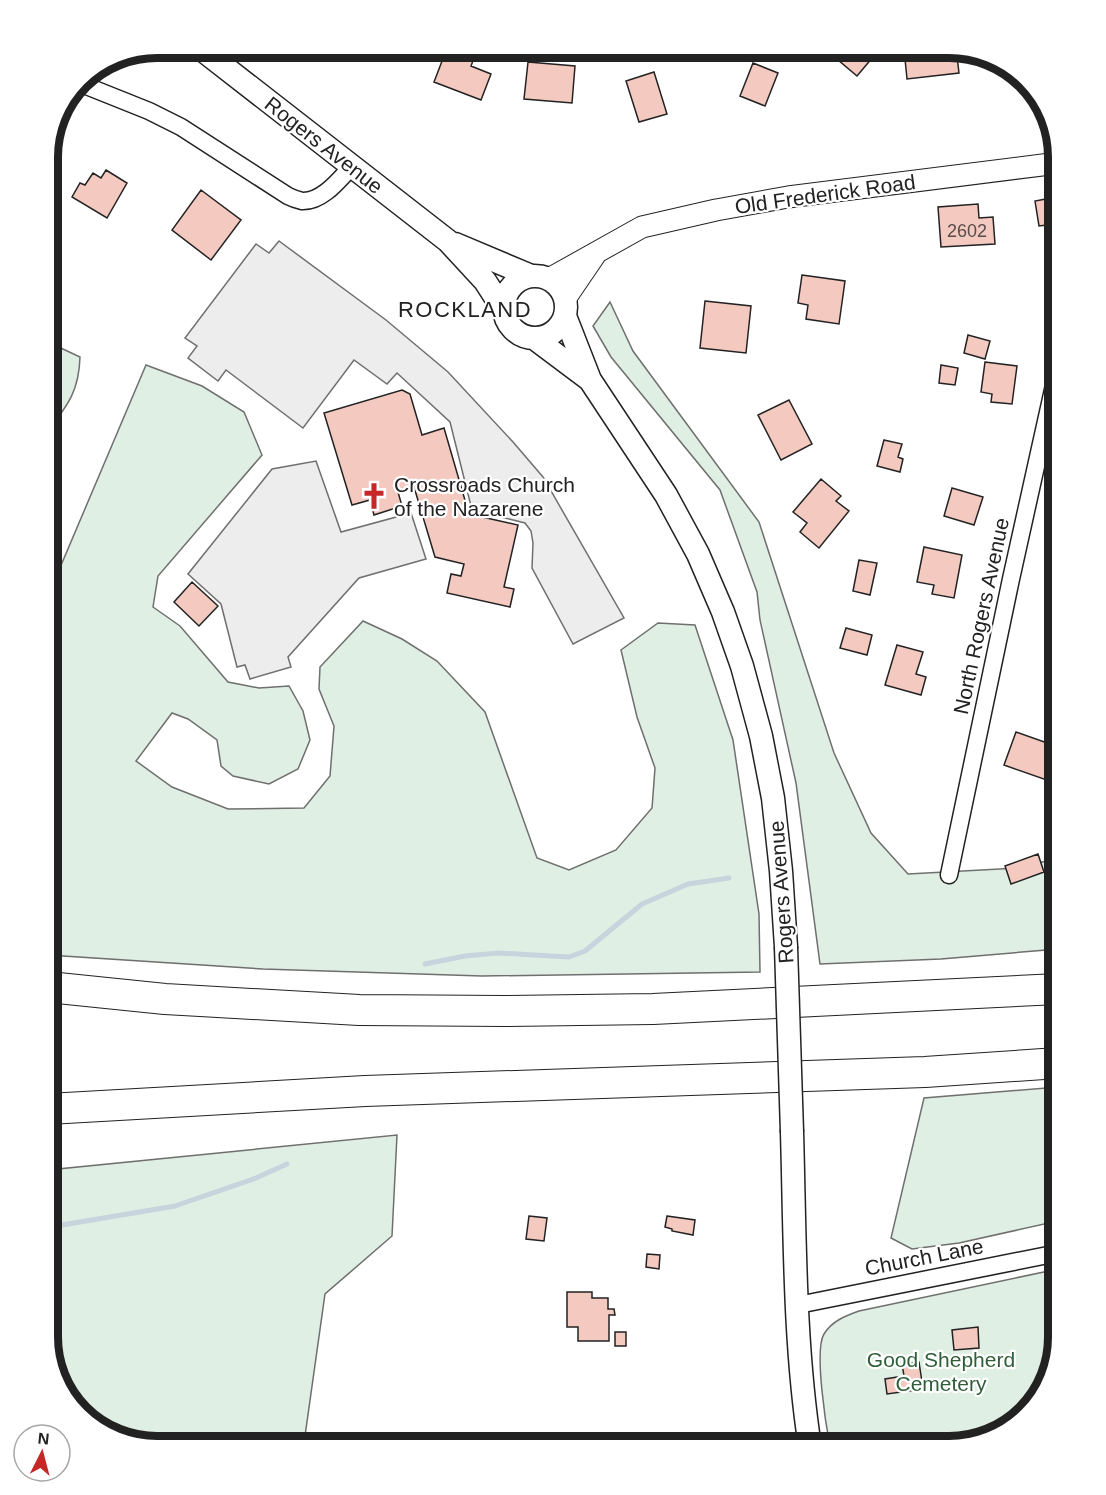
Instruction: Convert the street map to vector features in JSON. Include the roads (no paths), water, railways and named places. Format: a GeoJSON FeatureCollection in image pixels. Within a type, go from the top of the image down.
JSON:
{"type":"FeatureCollection","features":[{"type":"Feature","properties":{"kind":"highway"},"geometry":{"type":"LineString","coordinates":[[58,988],[165,999],[359,1010],[505,1011],[665,1008],[1048,989]]}},
{"type":"Feature","properties":{"kind":"highway"},"geometry":{"type":"LineString","coordinates":[[58,1108],[365,1091],[925,1072],[1048,1064]]}},
{"type":"Feature","properties":{"kind":"main road","name":"Rogers Avenue"},"geometry":{"type":"LineString","coordinates":[[213,58],[448,242],[485,281],[503,309]]}},
{"type":"Feature","properties":{"kind":"main road","name":"Rogers Avenue"},"geometry":{"type":"LineString","coordinates":[[448,242],[540,277]]}},
{"type":"Feature","properties":{"kind":"main road"},"geometry":{"type":"LineString","coordinates":[[540,277],[562,291],[565,307],[556,330],[542,338],[518,334],[504,316],[503,309],[505,297],[511,286],[520,279],[540,277]]}},
{"type":"Feature","properties":{"kind":"main road","name":"Rogers Avenue"},"geometry":{"type":"LineString","coordinates":[[565,307],[590,380],[666,495],[699,554],[742,666],[761,736],[773,798],[781,871],[786,947],[798,1305],[803,1400],[808,1436]]}},
{"type":"Feature","properties":{"kind":"main road","name":"Rogers Avenue"},"geometry":{"type":"LineString","coordinates":[[534,338],[590,380]]}},
{"type":"Feature","properties":{"kind":"street"},"geometry":{"type":"LineString","coordinates":[[88,87],[149,111],[181,127],[288,196],[303,201],[316,198],[351,167]]}},
{"type":"Feature","properties":{"kind":"street","name":"Old Frederick Road"},"geometry":{"type":"LineString","coordinates":[[540,277],[642,227],[716,210],[854,188],[1048,164]]}},
{"type":"Feature","properties":{"kind":"street","name":"Old Frederick Road"},"geometry":{"type":"LineString","coordinates":[[565,307],[599,249]]}},
{"type":"Feature","properties":{"kind":"street","name":"North Rogers Avenue"},"geometry":{"type":"LineString","coordinates":[[949,875],[1048,414]]}},
{"type":"Feature","properties":{"kind":"street","name":"Church Lane"},"geometry":{"type":"LineString","coordinates":[[798,1305],[1048,1254]]}},
{"type":"Feature","properties":{"kind":"waterway"},"geometry":{"type":"LineString","coordinates":[[425,964],[465,956],[498,953],[569,957],[585,951],[642,904],[688,884],[729,878]]}},
{"type":"Feature","properties":{"kind":"waterway"},"geometry":{"type":"LineString","coordinates":[[58,1227],[175,1206],[256,1178],[287,1164]]}},
{"type":"Feature","properties":{"kind":"place","name":"Crossroads Church of the Nazarene"},"geometry":{"type":"Point","coordinates":[374,496]}},
{"type":"Feature","properties":{"kind":"district","name":"ROCKLAND"},"geometry":{"type":"Point","coordinates":[465,309]}},
{"type":"Feature","properties":{"kind":"park label","name":"Good Shepherd Cemetery"},"geometry":{"type":"Point","coordinates":[941,1371]}}]}
